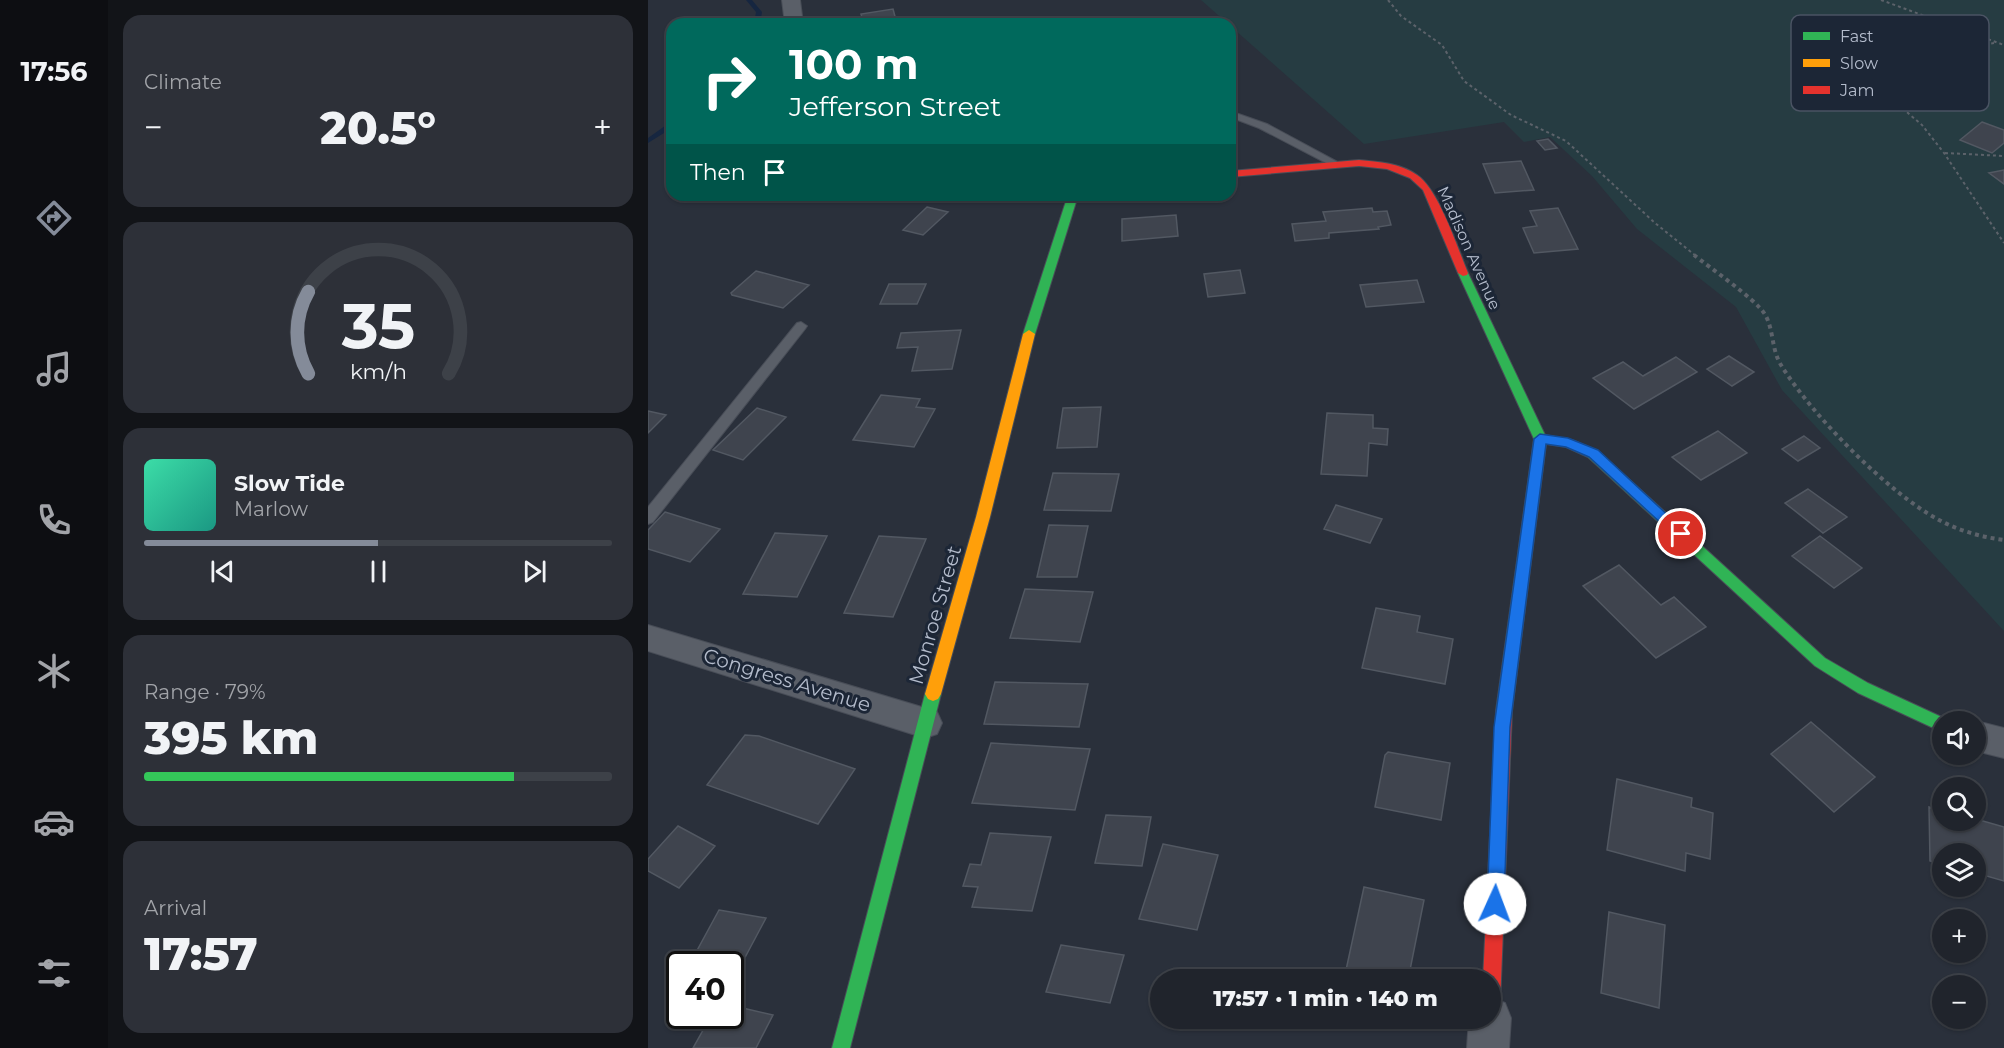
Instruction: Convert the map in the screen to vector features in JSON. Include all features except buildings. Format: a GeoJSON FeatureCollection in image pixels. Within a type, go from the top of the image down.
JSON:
{"type":"FeatureCollection","features":[{"type":"Feature","properties":{"kind":"street"},"geometry":{"type":"LineString","coordinates":[[791,0],[793,18]]}},
{"type":"Feature","properties":{"kind":"street","name":"Madison Avenue"},"geometry":{"type":"LineString","coordinates":[[1236,174],[1359,163],[1389,166],[1413,176],[1427,189],[1470,291],[1540,439]]}},
{"type":"Feature","properties":{"kind":"street","name":"Monroe Street"},"geometry":{"type":"LineString","coordinates":[[841,1048],[925,723],[983,517],[1024,350],[1071,201]]}},
{"type":"Feature","properties":{"kind":"street"},"geometry":{"type":"LineString","coordinates":[[1492,969],[1502,727],[1540,439],[1568,443],[1593,454],[1820,662],[1863,688],[1932,720]]}},
{"type":"Feature","properties":{"kind":"street","name":"Congress Avenue"},"geometry":{"type":"LineString","coordinates":[[648,638],[925,723]]}},
{"type":"Feature","properties":{"kind":"street"},"geometry":{"type":"LineString","coordinates":[[1986,738],[2004,743]]}},
{"type":"Feature","properties":{"kind":"street"},"geometry":{"type":"LineString","coordinates":[[1488,1048],[1489,1029]]}},
{"type":"Feature","properties":{"kind":"lane"},"geometry":{"type":"LineString","coordinates":[[1236,116],[1263,126],[1338,165]]}},
{"type":"Feature","properties":{"kind":"lane"},"geometry":{"type":"LineString","coordinates":[[648,518],[801,326]]}},
{"type":"Feature","properties":{"kind":"path"},"geometry":{"type":"LineString","coordinates":[[1388,0],[1401,16],[1443,45],[1464,81],[1511,115],[1566,141],[1655,223],[1762,311],[1768,320],[1779,362],[1812,409],[1905,498],[1922,511],[1957,528],[1988,539],[2004,540]]}},
{"type":"Feature","properties":{"kind":"path"},"geometry":{"type":"LineString","coordinates":[[1881,0],[1926,15]]}},
{"type":"Feature","properties":{"kind":"path"},"geometry":{"type":"LineString","coordinates":[[1989,41],[2004,45]]}},
{"type":"Feature","properties":{"kind":"path"},"geometry":{"type":"LineString","coordinates":[[1989,44],[1994,43]]}},
{"type":"Feature","properties":{"kind":"path"},"geometry":{"type":"LineString","coordinates":[[1908,111],[1944,153],[2004,243]]}},
{"type":"Feature","properties":{"kind":"path"},"geometry":{"type":"LineString","coordinates":[[1944,153],[2004,156]]}},
{"type":"Feature","properties":{"kind":"green space"},"geometry":{"type":"Polygon","coordinates":[[[1201,0],[2004,0],[2004,631],[1782,390],[1736,307],[1637,229],[1592,176],[1550,137],[1524,142],[1504,122],[1364,144],[1236,31],[1236,18],[1221,18],[1201,0]]]}},
{"type":"Feature","properties":{"kind":"waterway"},"geometry":{"type":"LineString","coordinates":[[749,0],[759,12],[758,18]]}},
{"type":"Feature","properties":{"kind":"waterway"},"geometry":{"type":"LineString","coordinates":[[648,141],[666,129]]}},
{"type":"Feature","properties":{"kind":"traffic: fast"},"geometry":{"type":"LineString","coordinates":[[1029,334],[1071,201]]}},
{"type":"Feature","properties":{"kind":"traffic: fast"},"geometry":{"type":"LineString","coordinates":[[1463,273],[1540,439]]}},
{"type":"Feature","properties":{"kind":"traffic: fast"},"geometry":{"type":"LineString","coordinates":[[1540,439],[1568,443],[1593,454],[1820,662],[1863,688],[1932,720]]}},
{"type":"Feature","properties":{"kind":"traffic: fast"},"geometry":{"type":"LineString","coordinates":[[1504,711],[1540,439]]}},
{"type":"Feature","properties":{"kind":"traffic: fast"},"geometry":{"type":"LineString","coordinates":[[841,1048],[933,694]]}},
{"type":"Feature","properties":{"kind":"traffic: slow"},"geometry":{"type":"LineString","coordinates":[[933,694],[983,517],[1029,334]]}},
{"type":"Feature","properties":{"kind":"traffic: jam"},"geometry":{"type":"LineString","coordinates":[[1236,173],[1359,163],[1389,166],[1413,176],[1427,189],[1463,273]]}},
{"type":"Feature","properties":{"kind":"traffic: jam"},"geometry":{"type":"LineString","coordinates":[[1493,969],[1504,711]]}},
{"type":"Feature","properties":{"kind":"route"},"geometry":{"type":"LineString","coordinates":[[1495,904],[1502,727],[1540,439],[1568,443],[1593,454],[1681,534]]}}]}
